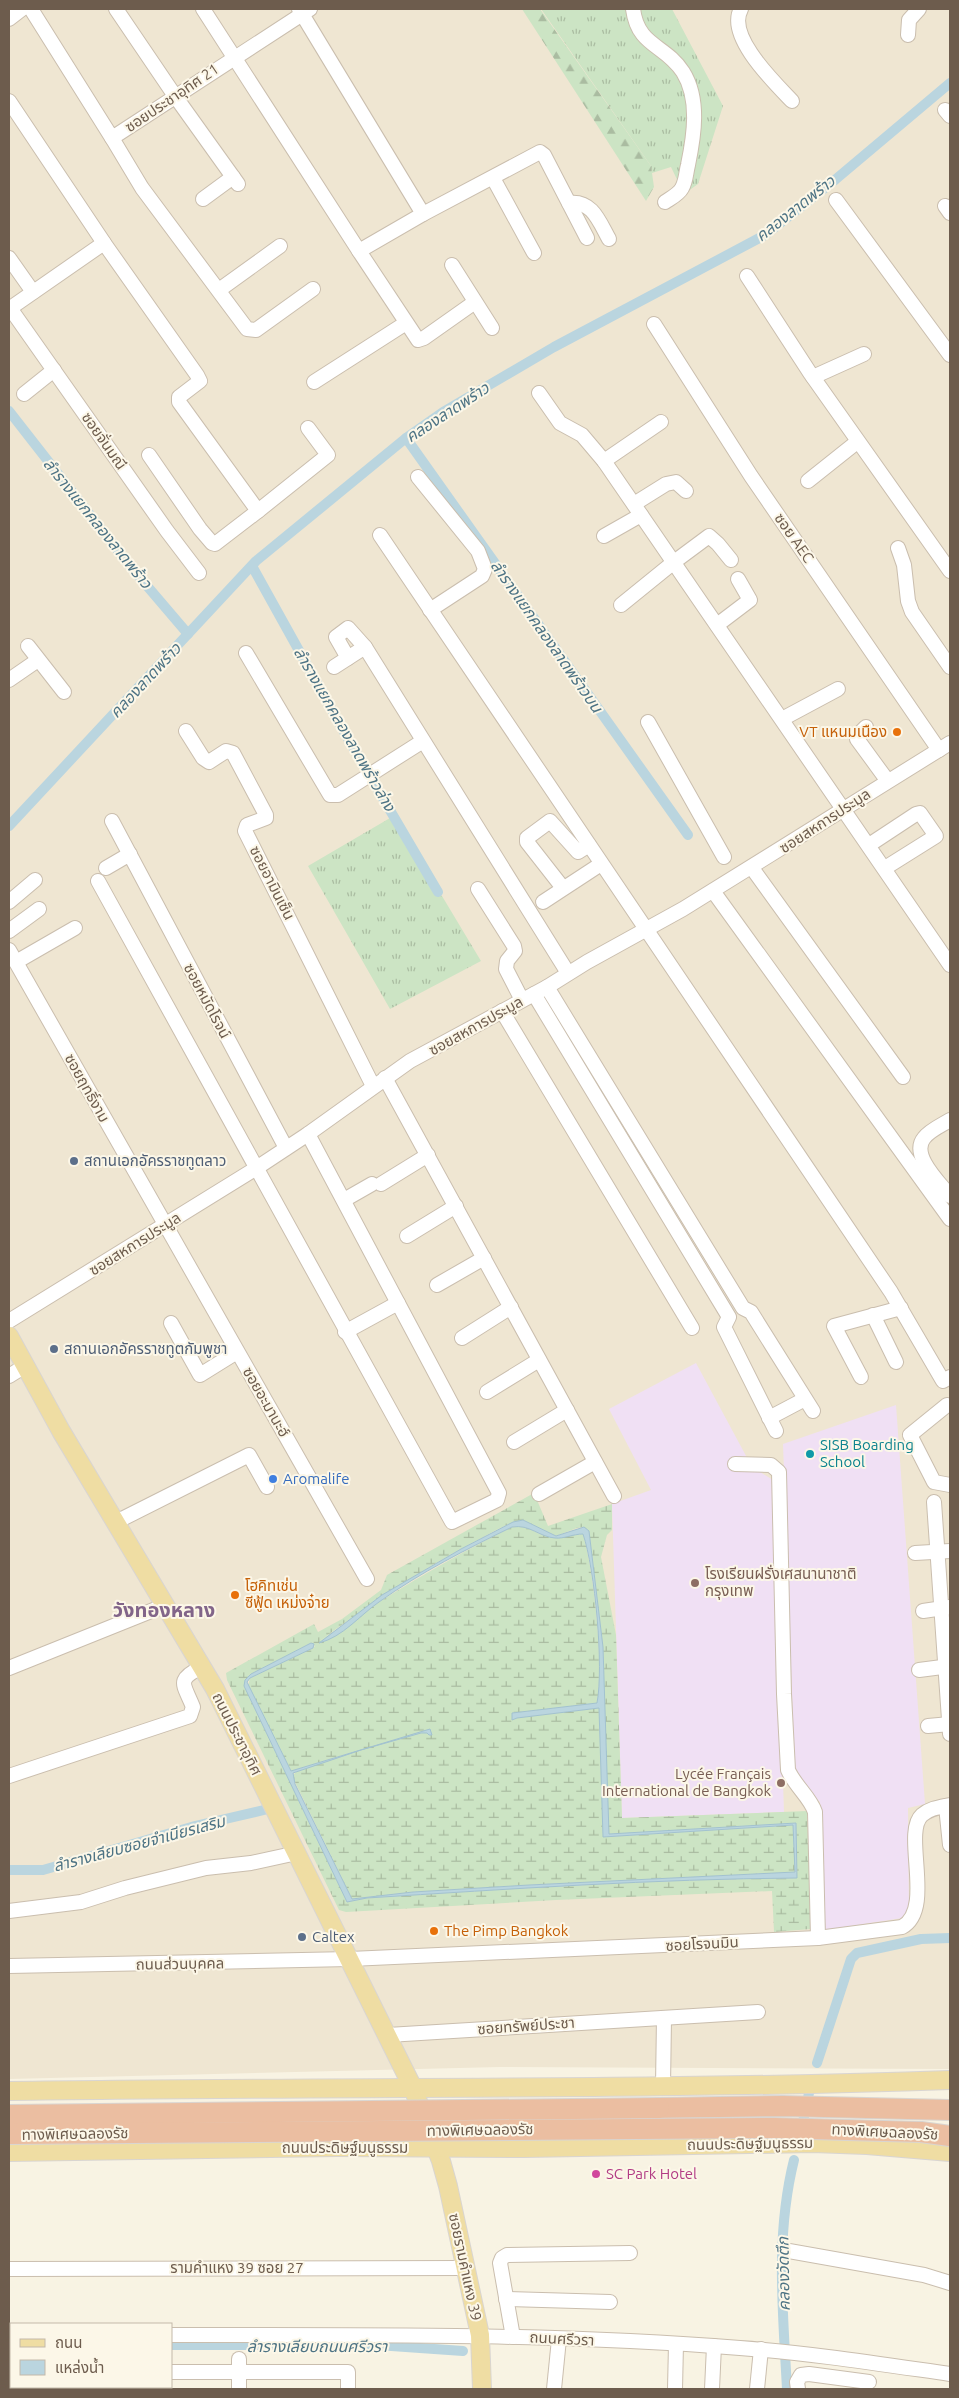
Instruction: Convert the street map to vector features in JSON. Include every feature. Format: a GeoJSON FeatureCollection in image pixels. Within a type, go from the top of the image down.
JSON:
{"type":"FeatureCollection","features":[{"type":"Feature","properties":{"kind":"highway","name":"ทางพิเศษฉลองรัช"},"geometry":{"type":"LineString","coordinates":[[9,2115],[783,2106],[950,2110]]}},
{"type":"Feature","properties":{"kind":"highway","name":"ทางพิเศษฉลองรัช"},"geometry":{"type":"LineString","coordinates":[[9,2134],[774,2128],[921,2132],[950,2136]]}},
{"type":"Feature","properties":{"kind":"main road","name":"ถนนประชาอุทิศ"},"geometry":{"type":"LineString","coordinates":[[9,1336],[202,1667],[388,2035],[412,2086],[436,2147]]}},
{"type":"Feature","properties":{"kind":"main road"},"geometry":{"type":"LineString","coordinates":[[9,2090],[232,2087],[664,2086],[950,2080]]}},
{"type":"Feature","properties":{"kind":"main road"},"geometry":{"type":"LineString","coordinates":[[516,2086],[493,2102],[488,2121],[501,2140],[520,2148]]}},
{"type":"Feature","properties":{"kind":"main road"},"geometry":{"type":"LineString","coordinates":[[336,2088],[361,2110],[361,2128],[350,2141],[337,2147]]}},
{"type":"Feature","properties":{"kind":"main road","name":"ถนนประดิษฐ์มนูธรรม"},"geometry":{"type":"LineString","coordinates":[[9,2152],[337,2147],[520,2148],[813,2143],[867,2145],[950,2152]]}},
{"type":"Feature","properties":{"kind":"main road","name":"ซอยรามคำแหง 39"},"geometry":{"type":"LineString","coordinates":[[436,2147],[448,2186],[480,2335],[482,2389]]}},
{"type":"Feature","properties":{"kind":"street"},"geometry":{"type":"LineString","coordinates":[[9,19],[22,9]]}},
{"type":"Feature","properties":{"kind":"street","name":"ซอยประชาอุทิศ 21"},"geometry":{"type":"LineString","coordinates":[[31,9],[112,138],[304,10]]}},
{"type":"Feature","properties":{"kind":"street"},"geometry":{"type":"LineString","coordinates":[[116,9],[175,96],[236,180],[203,199]]}},
{"type":"Feature","properties":{"kind":"street"},"geometry":{"type":"LineString","coordinates":[[203,9],[416,338],[422,340],[475,302]]}},
{"type":"Feature","properties":{"kind":"street"},"geometry":{"type":"LineString","coordinates":[[633,9],[639,31],[682,71],[688,81],[691,95],[694,124],[684,182],[677,194],[665,202]]}},
{"type":"Feature","properties":{"kind":"street"},"geometry":{"type":"LineString","coordinates":[[741,9],[737,19],[738,27],[746,43],[767,73],[792,101]]}},
{"type":"Feature","properties":{"kind":"street"},"geometry":{"type":"LineString","coordinates":[[908,35],[909,20],[919,9]]}},
{"type":"Feature","properties":{"kind":"street"},"geometry":{"type":"LineString","coordinates":[[304,10],[423,214]]}},
{"type":"Feature","properties":{"kind":"street"},"geometry":{"type":"LineString","coordinates":[[9,101],[104,243],[200,381],[179,397],[180,402],[258,511]]}},
{"type":"Feature","properties":{"kind":"street"},"geometry":{"type":"LineString","coordinates":[[112,138],[142,188],[247,329],[253,331],[313,289]]}},
{"type":"Feature","properties":{"kind":"street"},"geometry":{"type":"LineString","coordinates":[[359,251],[423,214],[537,153],[542,153],[587,238]]}},
{"type":"Feature","properties":{"kind":"street"},"geometry":{"type":"LineString","coordinates":[[493,178],[534,253]]}},
{"type":"Feature","properties":{"kind":"street"},"geometry":{"type":"LineString","coordinates":[[836,200],[950,355]]}},
{"type":"Feature","properties":{"kind":"street"},"geometry":{"type":"LineString","coordinates":[[569,202],[579,202],[587,206],[609,239]]}},
{"type":"Feature","properties":{"kind":"street"},"geometry":{"type":"LineString","coordinates":[[9,309],[104,243]]}},
{"type":"Feature","properties":{"kind":"street"},"geometry":{"type":"LineString","coordinates":[[218,290],[280,246]]}},
{"type":"Feature","properties":{"kind":"street"},"geometry":{"type":"LineString","coordinates":[[9,258],[33,292]]}},
{"type":"Feature","properties":{"kind":"street"},"geometry":{"type":"LineString","coordinates":[[452,265],[492,328]]}},
{"type":"Feature","properties":{"kind":"street"},"geometry":{"type":"LineString","coordinates":[[747,276],[857,442],[950,571]]}},
{"type":"Feature","properties":{"kind":"street","name":"ซอยจั่นมณี"},"geometry":{"type":"LineString","coordinates":[[9,309],[199,573]]}},
{"type":"Feature","properties":{"kind":"street"},"geometry":{"type":"LineString","coordinates":[[314,382],[406,324]]}},
{"type":"Feature","properties":{"kind":"street","name":"ซอย AEC"},"geometry":{"type":"LineString","coordinates":[[654,324],[751,476],[945,746]]}},
{"type":"Feature","properties":{"kind":"street"},"geometry":{"type":"LineString","coordinates":[[813,377],[864,354]]}},
{"type":"Feature","properties":{"kind":"street"},"geometry":{"type":"LineString","coordinates":[[24,394],[54,370]]}},
{"type":"Feature","properties":{"kind":"street"},"geometry":{"type":"LineString","coordinates":[[539,393],[560,423],[582,435],[604,461],[950,965]]}},
{"type":"Feature","properties":{"kind":"street"},"geometry":{"type":"LineString","coordinates":[[604,461],[661,422]]}},
{"type":"Feature","properties":{"kind":"street"},"geometry":{"type":"LineString","coordinates":[[149,455],[200,530],[215,544],[328,455],[308,428]]}},
{"type":"Feature","properties":{"kind":"street"},"geometry":{"type":"LineString","coordinates":[[808,481],[857,442]]}},
{"type":"Feature","properties":{"kind":"street"},"geometry":{"type":"LineString","coordinates":[[418,477],[478,551],[485,569],[482,576],[430,610]]}},
{"type":"Feature","properties":{"kind":"street"},"geometry":{"type":"LineString","coordinates":[[604,536],[666,484],[676,482],[686,491]]}},
{"type":"Feature","properties":{"kind":"street"},"geometry":{"type":"LineString","coordinates":[[380,535],[901,1308],[942,1381],[950,1377]]}},
{"type":"Feature","properties":{"kind":"street"},"geometry":{"type":"LineString","coordinates":[[621,605],[709,536],[731,560]]}},
{"type":"Feature","properties":{"kind":"street"},"geometry":{"type":"LineString","coordinates":[[898,548],[904,565],[908,601],[912,612],[950,667]]}},
{"type":"Feature","properties":{"kind":"street"},"geometry":{"type":"LineString","coordinates":[[717,625],[750,600],[738,579]]}},
{"type":"Feature","properties":{"kind":"street"},"geometry":{"type":"LineString","coordinates":[[348,658],[336,638],[347,628],[356,635],[364,647],[568,972]]}},
{"type":"Feature","properties":{"kind":"street"},"geometry":{"type":"LineString","coordinates":[[28,646],[64,692]]}},
{"type":"Feature","properties":{"kind":"street"},"geometry":{"type":"LineString","coordinates":[[334,667],[364,647]]}},
{"type":"Feature","properties":{"kind":"street"},"geometry":{"type":"LineString","coordinates":[[246,653],[329,794],[338,795],[423,741]]}},
{"type":"Feature","properties":{"kind":"street"},"geometry":{"type":"LineString","coordinates":[[9,680],[38,660]]}},
{"type":"Feature","properties":{"kind":"street"},"geometry":{"type":"LineString","coordinates":[[782,719],[838,689]]}},
{"type":"Feature","properties":{"kind":"street"},"geometry":{"type":"LineString","coordinates":[[648,722],[724,857]]}},
{"type":"Feature","properties":{"kind":"street"},"geometry":{"type":"LineString","coordinates":[[866,727],[858,735],[857,740],[887,780]]}},
{"type":"Feature","properties":{"kind":"street","name":"ซอยอามินเซ็น"},"geometry":{"type":"LineString","coordinates":[[186,731],[203,758],[209,762],[226,751],[233,753],[266,815],[266,818],[247,825],[245,831],[373,1086]]}},
{"type":"Feature","properties":{"kind":"street","name":"ซอยสหการประมูล"},"geometry":{"type":"LineString","coordinates":[[9,1321],[255,1169],[308,1134],[410,1061],[547,987],[568,972],[713,891],[752,868],[887,780],[945,746]]}},
{"type":"Feature","properties":{"kind":"street"},"geometry":{"type":"LineString","coordinates":[[869,845],[916,814],[920,813],[924,816],[936,836],[885,868]]}},
{"type":"Feature","properties":{"kind":"street","name":"ซอยหมัดโรจน์"},"geometry":{"type":"LineString","coordinates":[[112,821],[286,1148]]}},
{"type":"Feature","properties":{"kind":"street"},"geometry":{"type":"LineString","coordinates":[[563,888],[527,842],[527,838],[550,821],[578,852],[589,845]]}},
{"type":"Feature","properties":{"kind":"street"},"geometry":{"type":"LineString","coordinates":[[106,868],[130,854]]}},
{"type":"Feature","properties":{"kind":"street"},"geometry":{"type":"LineString","coordinates":[[543,902],[601,864]]}},
{"type":"Feature","properties":{"kind":"street"},"geometry":{"type":"LineString","coordinates":[[752,868],[903,1077]]}},
{"type":"Feature","properties":{"kind":"street"},"geometry":{"type":"LineString","coordinates":[[9,902],[35,880]]}},
{"type":"Feature","properties":{"kind":"street"},"geometry":{"type":"LineString","coordinates":[[98,881],[450,1521],[497,1500],[499,1493],[308,1134]]}},
{"type":"Feature","properties":{"kind":"street"},"geometry":{"type":"LineString","coordinates":[[478,889],[514,946],[515,951],[507,961],[506,970],[561,1040],[729,1317]]}},
{"type":"Feature","properties":{"kind":"street"},"geometry":{"type":"LineString","coordinates":[[713,891],[950,1219]]}},
{"type":"Feature","properties":{"kind":"street"},"geometry":{"type":"LineString","coordinates":[[9,930],[39,909]]}},
{"type":"Feature","properties":{"kind":"street"},"geometry":{"type":"LineString","coordinates":[[16,962],[75,928]]}},
{"type":"Feature","properties":{"kind":"street","name":"ซอยฤทธิ์งาม"},"geometry":{"type":"LineString","coordinates":[[9,950],[165,1226]]}},
{"type":"Feature","properties":{"kind":"street"},"geometry":{"type":"LineString","coordinates":[[547,987],[743,1308],[751,1312],[813,1411]]}},
{"type":"Feature","properties":{"kind":"street"},"geometry":{"type":"LineString","coordinates":[[502,1011],[692,1328]]}},
{"type":"Feature","properties":{"kind":"street"},"geometry":{"type":"LineString","coordinates":[[561,1040],[574,1032]]}},
{"type":"Feature","properties":{"kind":"street"},"geometry":{"type":"LineString","coordinates":[[385,1078],[614,1496]]}},
{"type":"Feature","properties":{"kind":"street"},"geometry":{"type":"LineString","coordinates":[[600,1105],[613,1097]]}},
{"type":"Feature","properties":{"kind":"street"},"geometry":{"type":"LineString","coordinates":[[950,1120],[922,1140],[920,1150],[922,1159],[950,1196]]}},
{"type":"Feature","properties":{"kind":"street"},"geometry":{"type":"LineString","coordinates":[[344,1200],[428,1155]]}},
{"type":"Feature","properties":{"kind":"street"},"geometry":{"type":"LineString","coordinates":[[407,1236],[456,1206]]}},
{"type":"Feature","properties":{"kind":"street"},"geometry":{"type":"LineString","coordinates":[[668,1217],[681,1208]]}},
{"type":"Feature","properties":{"kind":"street","name":"ซอยอะมานะฮ์"},"geometry":{"type":"LineString","coordinates":[[165,1226],[367,1579]]}},
{"type":"Feature","properties":{"kind":"street"},"geometry":{"type":"LineString","coordinates":[[437,1285],[484,1258]]}},
{"type":"Feature","properties":{"kind":"street"},"geometry":{"type":"LineString","coordinates":[[345,1332],[398,1303]]}},
{"type":"Feature","properties":{"kind":"street"},"geometry":{"type":"LineString","coordinates":[[462,1338],[511,1307]]}},
{"type":"Feature","properties":{"kind":"street"},"geometry":{"type":"LineString","coordinates":[[743,1308],[729,1317],[724,1327],[776,1431]]}},
{"type":"Feature","properties":{"kind":"street"},"geometry":{"type":"LineString","coordinates":[[861,1377],[834,1326],[901,1308]]}},
{"type":"Feature","properties":{"kind":"street"},"geometry":{"type":"LineString","coordinates":[[873,1315],[896,1362]]}},
{"type":"Feature","properties":{"kind":"street"},"geometry":{"type":"LineString","coordinates":[[171,1323],[200,1375],[238,1352]]}},
{"type":"Feature","properties":{"kind":"street"},"geometry":{"type":"LineString","coordinates":[[487,1392],[540,1360]]}},
{"type":"Feature","properties":{"kind":"street"},"geometry":{"type":"LineString","coordinates":[[9,1376],[25,1366]]}},
{"type":"Feature","properties":{"kind":"street"},"geometry":{"type":"LineString","coordinates":[[769,1418],[805,1399]]}},
{"type":"Feature","properties":{"kind":"street"},"geometry":{"type":"LineString","coordinates":[[947,1405],[910,1435],[934,1482],[950,1486]]}},
{"type":"Feature","properties":{"kind":"street"},"geometry":{"type":"LineString","coordinates":[[514,1442],[567,1410]]}},
{"type":"Feature","properties":{"kind":"street"},"geometry":{"type":"LineString","coordinates":[[116,1522],[249,1455],[267,1487]]}},
{"type":"Feature","properties":{"kind":"street"},"geometry":{"type":"LineString","coordinates":[[539,1494],[596,1462]]}},
{"type":"Feature","properties":{"kind":"street"},"geometry":{"type":"LineString","coordinates":[[735,1464],[771,1465],[779,1472],[784,1694],[788,1770],[793,1781],[812,1804],[815,1812],[818,1938]]}},
{"type":"Feature","properties":{"kind":"street"},"geometry":{"type":"LineString","coordinates":[[928,1726],[950,1729],[944,1551],[934,1502]]}},
{"type":"Feature","properties":{"kind":"street"},"geometry":{"type":"LineString","coordinates":[[915,1553],[944,1551]]}},
{"type":"Feature","properties":{"kind":"street"},"geometry":{"type":"LineString","coordinates":[[9,1668],[166,1604]]}},
{"type":"Feature","properties":{"kind":"street"},"geometry":{"type":"LineString","coordinates":[[923,1611],[946,1608]]}},
{"type":"Feature","properties":{"kind":"street"},"geometry":{"type":"LineString","coordinates":[[918,1670],[948,1666]]}},
{"type":"Feature","properties":{"kind":"street"},"geometry":{"type":"LineString","coordinates":[[9,1776],[188,1716],[193,1712],[194,1707],[184,1686],[184,1679],[187,1674],[202,1667]]}},
{"type":"Feature","properties":{"kind":"street"},"geometry":{"type":"LineString","coordinates":[[948,1805],[950,1844]]}},
{"type":"Feature","properties":{"kind":"street","name":"ซอยโรจนมิน"},"geometry":{"type":"LineString","coordinates":[[350,1959],[818,1938],[902,1927],[909,1923],[915,1915],[918,1866],[915,1826],[920,1816],[930,1810],[948,1805]]}},
{"type":"Feature","properties":{"kind":"street"},"geometry":{"type":"LineString","coordinates":[[9,1911],[81,1902],[126,1888],[206,1868],[251,1863],[297,1853]]}},
{"type":"Feature","properties":{"kind":"street","name":"ถนนส่วนบุคคล"},"geometry":{"type":"LineString","coordinates":[[9,1966],[350,1959]]}},
{"type":"Feature","properties":{"kind":"street","name":"ซอยทรัพย์ประชา"},"geometry":{"type":"LineString","coordinates":[[388,2035],[758,2012]]}},
{"type":"Feature","properties":{"kind":"street"},"geometry":{"type":"LineString","coordinates":[[664,2018],[664,2086]]}},
{"type":"Feature","properties":{"kind":"street"},"geometry":{"type":"LineString","coordinates":[[789,2251],[924,2275],[950,2283]]}},
{"type":"Feature","properties":{"kind":"street"},"geometry":{"type":"LineString","coordinates":[[513,2337],[500,2263],[502,2258],[507,2255],[630,2253]]}},
{"type":"Feature","properties":{"kind":"street","name":"รามคำแหง 39 ซอย 27"},"geometry":{"type":"LineString","coordinates":[[9,2268],[465,2268]]}},
{"type":"Feature","properties":{"kind":"street"},"geometry":{"type":"LineString","coordinates":[[506,2299],[610,2302]]}},
{"type":"Feature","properties":{"kind":"street","name":"ถนนศรีวรา"},"geometry":{"type":"LineString","coordinates":[[172,2334],[480,2335],[676,2344],[785,2352],[872,2362],[950,2374]]}},
{"type":"Feature","properties":{"kind":"street"},"geometry":{"type":"LineString","coordinates":[[554,2389],[558,2339]]}},
{"type":"Feature","properties":{"kind":"street"},"geometry":{"type":"LineString","coordinates":[[675,2389],[676,2344]]}},
{"type":"Feature","properties":{"kind":"street"},"geometry":{"type":"LineString","coordinates":[[712,2389],[714,2346]]}},
{"type":"Feature","properties":{"kind":"street"},"geometry":{"type":"LineString","coordinates":[[758,2389],[761,2350]]}},
{"type":"Feature","properties":{"kind":"street"},"geometry":{"type":"LineString","coordinates":[[798,2389],[797,2382],[801,2375],[809,2374],[869,2386],[872,2362]]}},
{"type":"Feature","properties":{"kind":"street"},"geometry":{"type":"LineString","coordinates":[[238,2389],[239,2366]]}},
{"type":"Feature","properties":{"kind":"street"},"geometry":{"type":"LineString","coordinates":[[172,2372],[239,2366],[348,2372],[348,2389]]}},
{"type":"Feature","properties":{"kind":"shaded area"},"geometry":{"type":"Polygon","coordinates":[[[9,9],[950,9],[950,2069],[500,2067],[9,2079],[9,9]]]}},
{"type":"Feature","properties":{"kind":"shaded area","name":"โรงเรียนฝรั่งเศสนานาชาติ กรุงเทพ"},"geometry":{"type":"Polygon","coordinates":[[[696,1363],[752,1467],[773,1480],[784,1812],[622,1818],[612,1504],[651,1490],[609,1409],[696,1363]]]}},
{"type":"Feature","properties":{"kind":"shaded area"},"geometry":{"type":"Polygon","coordinates":[[[896,1405],[925,1804],[908,1808],[909,1917],[825,1930],[820,1802],[795,1777],[783,1444],[896,1405]]]}},
{"type":"Feature","properties":{"kind":"green space"},"geometry":{"type":"Polygon","coordinates":[[[522,9],[540,9],[651,166],[654,187],[646,201],[522,9]]]}},
{"type":"Feature","properties":{"kind":"green space"},"geometry":{"type":"Polygon","coordinates":[[[541,9],[672,9],[723,106],[698,184],[684,194],[671,167],[652,173],[651,166],[541,9]]]}},
{"type":"Feature","properties":{"kind":"green space"},"geometry":{"type":"Polygon","coordinates":[[[390,818],[435,893],[442,896],[481,961],[390,1009],[308,866],[390,818]]]}},
{"type":"Feature","properties":{"kind":"green space"},"geometry":{"type":"Polygon","coordinates":[[[534,1493],[548,1526],[612,1504],[612,1530],[607,1535],[601,1557],[616,1635],[622,1818],[807,1811],[811,1929],[774,1932],[772,1891],[556,1900],[346,1912],[339,1910],[227,1680],[226,1673],[314,1624],[318,1632],[342,1619],[381,1590],[387,1575],[534,1493]],[[523,1520],[504,1526],[415,1576],[377,1600],[321,1640],[415,1580],[512,1527],[527,1528],[551,1537],[583,1534],[591,1571],[597,1618],[599,1687],[597,1703],[512,1713],[513,1720],[516,1718],[599,1708],[603,1837],[793,1825],[796,1872],[413,1892],[352,1899],[292,1776],[297,1771],[353,1752],[291,1771],[248,1686],[250,1678],[313,1648],[315,1646],[311,1643],[251,1674],[244,1686],[347,1902],[367,1898],[582,1885],[797,1878],[796,1823],[608,1835],[603,1647],[589,1531],[584,1527],[577,1528],[556,1536],[523,1520]]]}},
{"type":"Feature","properties":{"kind":"water"},"geometry":{"type":"Polygon","coordinates":[[[523,1520],[556,1536],[584,1527],[589,1531],[603,1647],[609,1834],[796,1823],[797,1878],[582,1885],[367,1898],[347,1902],[244,1686],[245,1680],[251,1674],[311,1643],[314,1644],[313,1648],[250,1678],[247,1682],[291,1771],[430,1729],[432,1735],[421,1733],[361,1750],[293,1773],[295,1784],[352,1899],[413,1892],[795,1872],[793,1825],[603,1837],[599,1708],[512,1720],[512,1713],[597,1703],[599,1643],[595,1593],[583,1534],[555,1538],[524,1527],[512,1527],[461,1552],[411,1581],[379,1602],[344,1631],[319,1643],[382,1595],[461,1549],[513,1522],[523,1520]]]}},
{"type":"Feature","properties":{"kind":"waterway","name":"คลองลาดพร้าว"},"geometry":{"type":"LineString","coordinates":[[9,826],[256,561],[406,438],[443,412],[554,347],[765,235],[836,179],[950,83]]}},
{"type":"Feature","properties":{"kind":"waterway","name":"ลำรางแยกคลองลาดพร้าว"},"geometry":{"type":"LineString","coordinates":[[9,411],[130,566],[188,634]]}},
{"type":"Feature","properties":{"kind":"waterway","name":"ลำรางแยกคลองลาดพร้าวบน"},"geometry":{"type":"LineString","coordinates":[[406,438],[688,835]]}},
{"type":"Feature","properties":{"kind":"waterway","name":"ลำรางแยกคลองลาดพร้าวล่าง"},"geometry":{"type":"LineString","coordinates":[[252,566],[347,737],[438,892]]}},
{"type":"Feature","properties":{"kind":"waterway","name":"ลำรางเลียบซอยจำเนียรเสริม"},"geometry":{"type":"LineString","coordinates":[[9,1870],[43,1870],[195,1826],[268,1809]]}},
{"type":"Feature","properties":{"kind":"waterway","name":"คลองวัดตึก"},"geometry":{"type":"LineString","coordinates":[[817,2063],[851,1959],[857,1953],[921,1939],[950,1938]]}},
{"type":"Feature","properties":{"kind":"waterway","name":"คลองวัดตึก"},"geometry":{"type":"LineString","coordinates":[[801,2131],[809,2093]]}},
{"type":"Feature","properties":{"kind":"waterway","name":"คลองวัดตึก"},"geometry":{"type":"LineString","coordinates":[[787,2389],[782,2303],[782,2246],[784,2217],[794,2160]]}},
{"type":"Feature","properties":{"kind":"waterway","name":"ลำรางเลียบถนนศรีวรา"},"geometry":{"type":"LineString","coordinates":[[172,2345],[377,2345],[463,2351]]}},
{"type":"Feature","properties":{"kind":"place","name":"VT แหนมเนือง"},"geometry":{"type":"Point","coordinates":[897,732]}},
{"type":"Feature","properties":{"kind":"place","name":"สถานเอกอัครราชทูตลาว"},"geometry":{"type":"Point","coordinates":[74,1161]}},
{"type":"Feature","properties":{"kind":"place","name":"สถานเอกอัครราชทูตกัมพูชา"},"geometry":{"type":"Point","coordinates":[54,1349]}},
{"type":"Feature","properties":{"kind":"place","name":"SISB Boarding School"},"geometry":{"type":"Point","coordinates":[810,1454]}},
{"type":"Feature","properties":{"kind":"place","name":"Aromalife"},"geometry":{"type":"Point","coordinates":[273,1479]}},
{"type":"Feature","properties":{"kind":"place","name":"โรงเรียนฝรั่งเศสนานาชาติ กรุงเทพ"},"geometry":{"type":"Point","coordinates":[695,1583]}},
{"type":"Feature","properties":{"kind":"place","name":"โฮคิทเช่น ซีฟู้ด เหม่งจ๋าย"},"geometry":{"type":"Point","coordinates":[235,1595]}},
{"type":"Feature","properties":{"kind":"place","name":"Lycée Français International de Bangkok"},"geometry":{"type":"Point","coordinates":[781,1783]}},
{"type":"Feature","properties":{"kind":"place","name":"The Pimp Bangkok"},"geometry":{"type":"Point","coordinates":[434,1931]}},
{"type":"Feature","properties":{"kind":"place","name":"Caltex"},"geometry":{"type":"Point","coordinates":[302,1937]}},
{"type":"Feature","properties":{"kind":"place","name":"SC Park Hotel"},"geometry":{"type":"Point","coordinates":[596,2174]}},
{"type":"Feature","properties":{"kind":"district","name":"วังทองหลาง"},"geometry":{"type":"Point","coordinates":[164,1610]}}]}
